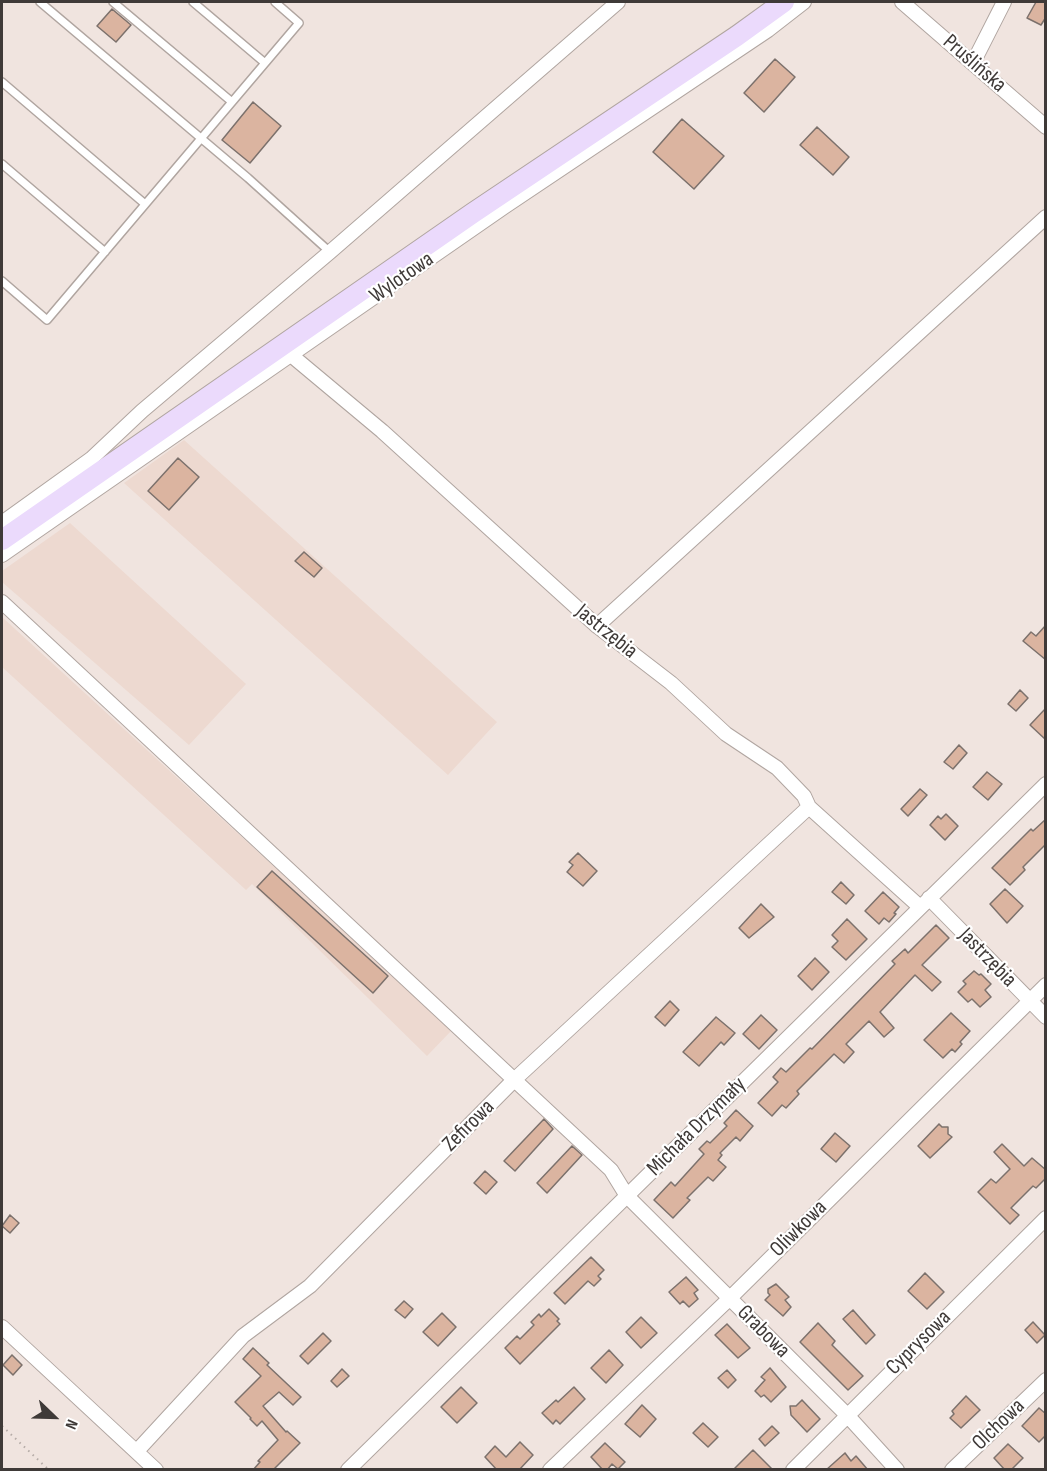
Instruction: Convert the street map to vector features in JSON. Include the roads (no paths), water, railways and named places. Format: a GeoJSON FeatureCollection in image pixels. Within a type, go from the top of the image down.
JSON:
{"type":"FeatureCollection","features":[{"type":"Feature","properties":{"kind":"street"},"geometry":{"type":"LineString","coordinates":[[2,523],[91,459],[150,405],[618,2]]}},
{"type":"Feature","properties":{"kind":"street","name":"Wylotowa"},"geometry":{"type":"LineString","coordinates":[[2,540],[419,250],[784,2]]}},
{"type":"Feature","properties":{"kind":"street","name":"Wylotowa"},"geometry":{"type":"LineString","coordinates":[[2,555],[504,207],[768,30],[804,2]]}},
{"type":"Feature","properties":{"kind":"street","name":"Pruślińska"},"geometry":{"type":"LineString","coordinates":[[902,2],[1046,127]]}},
{"type":"Feature","properties":{"kind":"street"},"geometry":{"type":"LineString","coordinates":[[973,63],[1004,2]]}},
{"type":"Feature","properties":{"kind":"street"},"geometry":{"type":"LineString","coordinates":[[597,626],[1046,217]]}},
{"type":"Feature","properties":{"kind":"street","name":"Jastrzębia"},"geometry":{"type":"LineString","coordinates":[[291,355],[382,431],[597,626],[671,683],[726,734],[777,768],[804,796],[809,807],[925,903],[1046,1017]]}},
{"type":"Feature","properties":{"kind":"street","name":"Grabowa"},"geometry":{"type":"LineString","coordinates":[[2,602],[611,1170],[627,1196],[846,1415],[897,1470]]}},
{"type":"Feature","properties":{"kind":"street","name":"Michała Drzymały"},"geometry":{"type":"LineString","coordinates":[[348,1470],[1046,784]]}},
{"type":"Feature","properties":{"kind":"street","name":"Zefirowa"},"geometry":{"type":"LineString","coordinates":[[136,1451],[243,1336],[310,1286],[514,1080],[809,807]]}},
{"type":"Feature","properties":{"kind":"street","name":"Oliwkowa"},"geometry":{"type":"LineString","coordinates":[[550,1470],[729,1299],[1046,985]]}},
{"type":"Feature","properties":{"kind":"street","name":"Cyprysowa"},"geometry":{"type":"LineString","coordinates":[[793,1470],[1046,1218]]}},
{"type":"Feature","properties":{"kind":"street"},"geometry":{"type":"LineString","coordinates":[[2,1327],[156,1470]]}},
{"type":"Feature","properties":{"kind":"street","name":"Olchowa"},"geometry":{"type":"LineString","coordinates":[[952,1470],[1046,1380]]}},
{"type":"Feature","properties":{"kind":"lane"},"geometry":{"type":"LineString","coordinates":[[40,2],[201,138],[330,252]]}},
{"type":"Feature","properties":{"kind":"lane"},"geometry":{"type":"LineString","coordinates":[[114,2],[232,102]]}},
{"type":"Feature","properties":{"kind":"lane"},"geometry":{"type":"LineString","coordinates":[[194,2],[265,63]]}},
{"type":"Feature","properties":{"kind":"lane"},"geometry":{"type":"LineString","coordinates":[[2,281],[47,320],[300,22],[275,2]]}},
{"type":"Feature","properties":{"kind":"lane"},"geometry":{"type":"LineString","coordinates":[[2,82],[145,204]]}},
{"type":"Feature","properties":{"kind":"lane"},"geometry":{"type":"LineString","coordinates":[[2,164],[105,252]]}}]}
